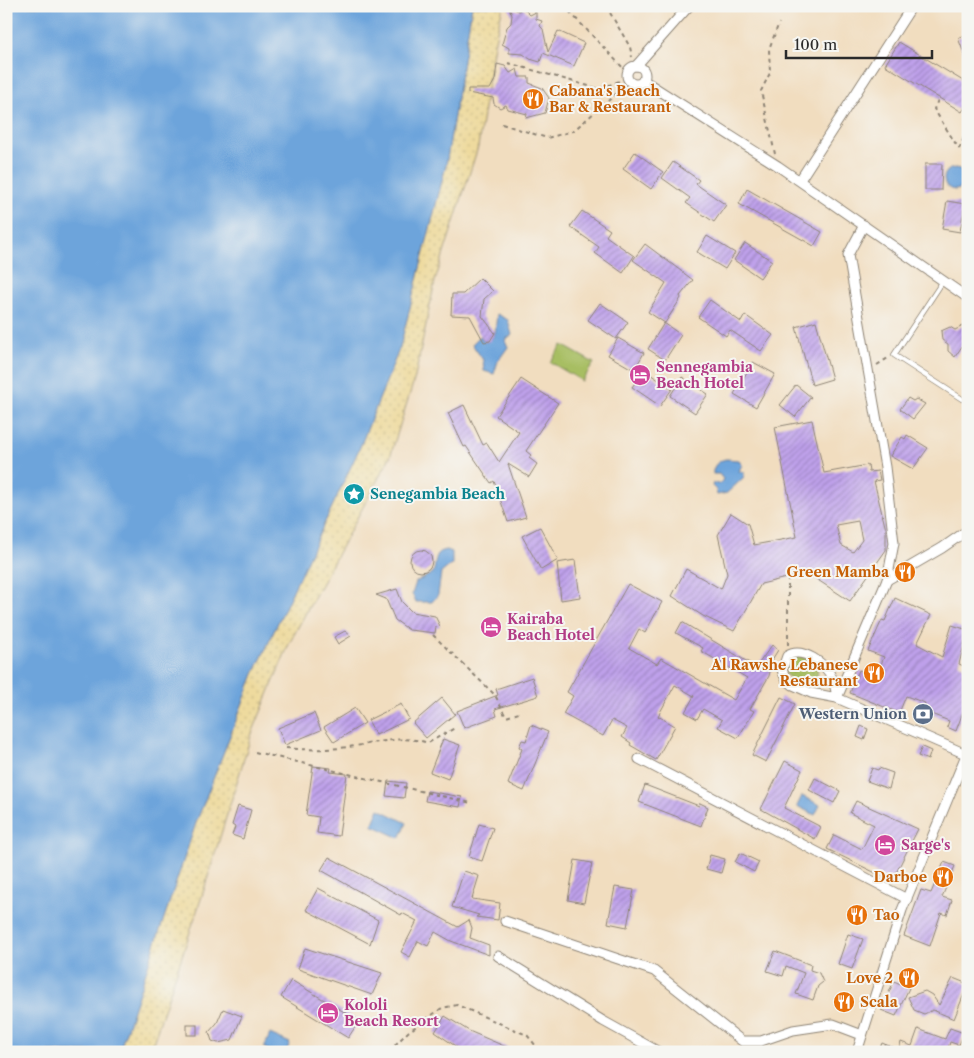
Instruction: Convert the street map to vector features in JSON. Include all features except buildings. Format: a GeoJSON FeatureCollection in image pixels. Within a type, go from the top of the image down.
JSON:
{"type":"FeatureCollection","features":[{"type":"Feature","properties":{"kind":"street"},"geometry":{"type":"LineString","coordinates":[[631,73],[689,6]]}},
{"type":"Feature","properties":{"kind":"street"},"geometry":{"type":"LineString","coordinates":[[800,180],[912,6]]}},
{"type":"Feature","properties":{"kind":"street"},"geometry":{"type":"LineString","coordinates":[[631,73],[643,71],[643,80]]}},
{"type":"Feature","properties":{"kind":"street"},"geometry":{"type":"LineString","coordinates":[[631,73],[636,84],[643,80]]}},
{"type":"Feature","properties":{"kind":"street"},"geometry":{"type":"LineString","coordinates":[[643,80],[800,180],[968,298]]}},
{"type":"Feature","properties":{"kind":"street"},"geometry":{"type":"LineString","coordinates":[[837,698],[887,580],[894,543],[885,467],[848,255],[864,225]]}},
{"type":"Feature","properties":{"kind":"street"},"geometry":{"type":"LineString","coordinates":[[887,580],[942,548],[968,530]]}},
{"type":"Feature","properties":{"kind":"street"},"geometry":{"type":"LineString","coordinates":[[837,698],[832,677],[827,669],[803,653],[790,654],[782,667],[788,682],[811,693],[837,698],[967,755],[907,899],[857,1052]]}},
{"type":"Feature","properties":{"kind":"street"},"geometry":{"type":"LineString","coordinates":[[639,759],[907,899]]}},
{"type":"Feature","properties":{"kind":"street"},"geometry":{"type":"LineString","coordinates":[[505,921],[654,971],[742,1041],[761,1041],[793,1030],[833,1024],[862,1035]]}},
{"type":"Feature","properties":{"kind":"street"},"geometry":{"type":"LineString","coordinates":[[498,956],[604,1021],[659,1052]]}},
{"type":"Feature","properties":{"kind":"lane"},"geometry":{"type":"LineString","coordinates":[[943,281],[894,355],[962,399]]}},
{"type":"Feature","properties":{"kind":"path"},"geometry":{"type":"LineString","coordinates":[[564,6],[631,73]]}},
{"type":"Feature","properties":{"kind":"path"},"geometry":{"type":"LineString","coordinates":[[502,124],[547,138],[573,131],[631,73],[630,47],[606,6]]}},
{"type":"Feature","properties":{"kind":"path"},"geometry":{"type":"LineString","coordinates":[[778,166],[761,91],[770,73],[769,49],[779,23]]}},
{"type":"Feature","properties":{"kind":"path"},"geometry":{"type":"LineString","coordinates":[[508,63],[599,89],[631,73]]}},
{"type":"Feature","properties":{"kind":"path"},"geometry":{"type":"LineString","coordinates":[[938,100],[934,109],[959,149],[968,128]]}},
{"type":"Feature","properties":{"kind":"path"},"geometry":{"type":"LineString","coordinates":[[868,370],[894,355]]}},
{"type":"Feature","properties":{"kind":"path"},"geometry":{"type":"LineString","coordinates":[[788,577],[787,642],[790,654]]}},
{"type":"Feature","properties":{"kind":"path"},"geometry":{"type":"LineString","coordinates":[[433,635],[495,695],[506,717],[519,713]]}},
{"type":"Feature","properties":{"kind":"path"},"geometry":{"type":"LineString","coordinates":[[286,748],[304,750],[345,748],[393,740],[418,740],[428,743],[455,728]]}},
{"type":"Feature","properties":{"kind":"path"},"geometry":{"type":"LineString","coordinates":[[255,752],[471,803]]}},
{"type":"Feature","properties":{"kind":"path"},"geometry":{"type":"LineString","coordinates":[[389,1052],[408,1032],[442,1008],[457,1005],[527,1035],[541,1052]]}},
{"type":"Feature","properties":{"kind":"path"},"geometry":{"type":"LineString","coordinates":[[393,1047],[395,1052]]}},
{"type":"Feature","properties":{"kind":"green space"},"geometry":{"type":"Polygon","coordinates":[[[562,345],[594,363],[582,381],[550,362],[562,345]]]}},
{"type":"Feature","properties":{"kind":"green space"},"geometry":{"type":"Polygon","coordinates":[[[796,654],[815,663],[818,672],[815,681],[811,684],[800,684],[786,675],[787,661],[796,654]]]}},
{"type":"Feature","properties":{"kind":"sand","name":"Senegambia Beach"},"geometry":{"type":"Polygon","coordinates":[[[472,6],[503,6],[494,44],[478,147],[435,281],[415,377],[390,457],[289,644],[251,736],[203,893],[150,1052],[119,1052],[196,823],[254,674],[360,447],[400,347],[446,165],[472,6]]]}},
{"type":"Feature","properties":{"kind":"water"},"geometry":{"type":"Polygon","coordinates":[[[6,6],[472,6],[446,165],[400,347],[360,447],[254,674],[196,823],[119,1052],[6,1052],[6,6]]]}},
{"type":"Feature","properties":{"kind":"water"},"geometry":{"type":"Polygon","coordinates":[[[955,168],[963,171],[966,179],[963,187],[955,190],[947,187],[944,179],[947,171],[955,168]]]}},
{"type":"Feature","properties":{"kind":"water"},"geometry":{"type":"Polygon","coordinates":[[[497,314],[508,320],[512,335],[505,340],[508,347],[498,361],[494,374],[484,371],[483,360],[472,344],[480,336],[484,342],[490,341],[495,333],[497,314]]]}},
{"type":"Feature","properties":{"kind":"water"},"geometry":{"type":"Polygon","coordinates":[[[726,459],[739,460],[742,465],[739,471],[744,472],[744,477],[727,493],[717,495],[716,490],[712,486],[713,483],[720,484],[723,479],[719,474],[713,474],[714,468],[719,462],[726,459]]]}},
{"type":"Feature","properties":{"kind":"water"},"geometry":{"type":"Polygon","coordinates":[[[447,550],[452,552],[452,564],[441,573],[438,595],[432,602],[416,602],[412,594],[416,582],[433,573],[437,555],[447,550]]]}},
{"type":"Feature","properties":{"kind":"water"},"geometry":{"type":"Polygon","coordinates":[[[802,796],[820,805],[815,815],[797,806],[802,796]]]}},
{"type":"Feature","properties":{"kind":"water"},"geometry":{"type":"Polygon","coordinates":[[[379,809],[407,823],[400,838],[372,825],[379,809]]]}},
{"type":"Feature","properties":{"kind":"water"},"geometry":{"type":"Polygon","coordinates":[[[270,1034],[290,1043],[286,1052],[273,1052],[264,1048],[270,1034]]]}},
{"type":"Feature","properties":{"kind":"place","name":"Cabana's Beach Bar & Restaurant"},"geometry":{"type":"Point","coordinates":[533,99]}},
{"type":"Feature","properties":{"kind":"place","name":"Sennegambia Beach Hotel"},"geometry":{"type":"Point","coordinates":[640,375]}},
{"type":"Feature","properties":{"kind":"place","name":"Senegambia Beach"},"geometry":{"type":"Point","coordinates":[354,494]}},
{"type":"Feature","properties":{"kind":"place","name":"Green Mamba"},"geometry":{"type":"Point","coordinates":[905,572]}},
{"type":"Feature","properties":{"kind":"place","name":"Kairaba Beach Hotel"},"geometry":{"type":"Point","coordinates":[491,627]}},
{"type":"Feature","properties":{"kind":"place","name":"Al Rawshe Lebanese Restaurant"},"geometry":{"type":"Point","coordinates":[874,673]}},
{"type":"Feature","properties":{"kind":"place","name":"Western Union"},"geometry":{"type":"Point","coordinates":[923,714]}},
{"type":"Feature","properties":{"kind":"place","name":"Sarge's"},"geometry":{"type":"Point","coordinates":[885,845]}},
{"type":"Feature","properties":{"kind":"place","name":"Darboe"},"geometry":{"type":"Point","coordinates":[943,877]}},
{"type":"Feature","properties":{"kind":"place","name":"Tao"},"geometry":{"type":"Point","coordinates":[857,915]}},
{"type":"Feature","properties":{"kind":"place","name":"Love 2"},"geometry":{"type":"Point","coordinates":[909,978]}},
{"type":"Feature","properties":{"kind":"place","name":"Scala"},"geometry":{"type":"Point","coordinates":[844,1002]}},
{"type":"Feature","properties":{"kind":"place","name":"Kololi Beach Resort"},"geometry":{"type":"Point","coordinates":[328,1013]}}]}
